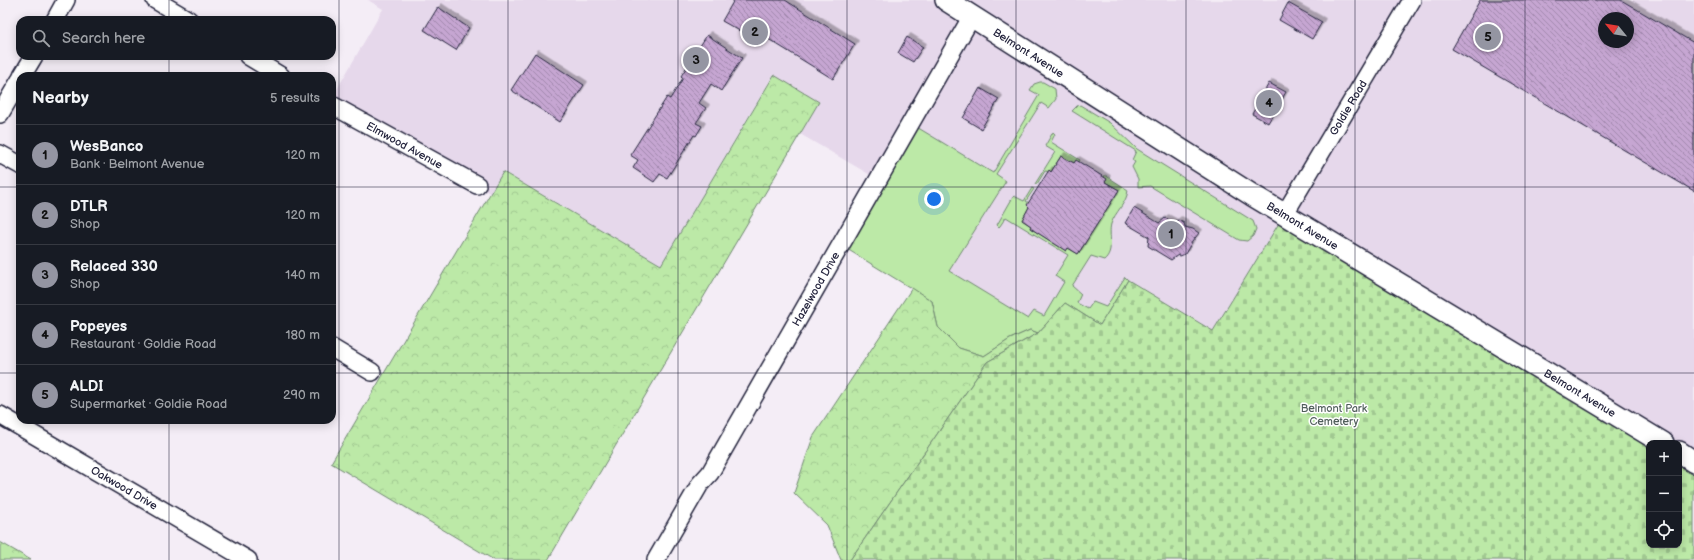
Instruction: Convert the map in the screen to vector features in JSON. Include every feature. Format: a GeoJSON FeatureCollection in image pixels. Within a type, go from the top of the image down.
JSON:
{"type":"FeatureCollection","features":[{"type":"Feature","properties":{"kind":"main road","name":"Belmont Avenue"},"geometry":{"type":"LineString","coordinates":[[946,0],[1284,214],[1658,440]]}},
{"type":"Feature","properties":{"kind":"main road"},"geometry":{"type":"LineString","coordinates":[[1682,454],[1694,462]]}},
{"type":"Feature","properties":{"kind":"street"},"geometry":{"type":"LineString","coordinates":[[57,16],[66,0]]}},
{"type":"Feature","properties":{"kind":"street"},"geometry":{"type":"LineString","coordinates":[[155,0],[182,16]]}},
{"type":"Feature","properties":{"kind":"street","name":"Goldie Road"},"geometry":{"type":"LineString","coordinates":[[1284,214],[1412,0]]}},
{"type":"Feature","properties":{"kind":"street","name":"Hazelwood Drive"},"geometry":{"type":"LineString","coordinates":[[656,560],[700,484],[718,459],[972,16]]}},
{"type":"Feature","properties":{"kind":"street"},"geometry":{"type":"LineString","coordinates":[[24,72],[32,60]]}},
{"type":"Feature","properties":{"kind":"street"},"geometry":{"type":"LineString","coordinates":[[255,60],[274,72]]}},
{"type":"Feature","properties":{"kind":"street"},"geometry":{"type":"LineString","coordinates":[[0,114],[16,87]]}},
{"type":"Feature","properties":{"kind":"street","name":"Elmwood Avenue"},"geometry":{"type":"LineString","coordinates":[[336,107],[477,185]]}},
{"type":"Feature","properties":{"kind":"street"},"geometry":{"type":"LineString","coordinates":[[0,154],[16,163]]}},
{"type":"Feature","properties":{"kind":"street"},"geometry":{"type":"LineString","coordinates":[[336,350],[372,372]]}},
{"type":"Feature","properties":{"kind":"street","name":"Oakwood Drive"},"geometry":{"type":"LineString","coordinates":[[0,415],[248,560]]}},
{"type":"Feature","properties":{"kind":"shaded area"},"geometry":{"type":"Polygon","coordinates":[[[368,0],[1694,0],[1694,462],[1682,447],[1682,440],[1651,440],[1213,331],[1128,280],[1100,325],[1038,333],[1012,348],[912,288],[879,180],[800,134],[819,102],[773,75],[661,265],[504,172],[491,194],[336,100],[336,91],[383,9],[368,0]]]}},
{"type":"Feature","properties":{"kind":"green space"},"geometry":{"type":"Polygon","coordinates":[[[774,75],[819,102],[548,560],[494,560],[331,463],[503,172],[661,265],[774,75]]]}},
{"type":"Feature","properties":{"kind":"green space"},"geometry":{"type":"Polygon","coordinates":[[[1043,82],[1055,89],[1056,99],[1049,108],[1041,103],[996,174],[1006,181],[949,271],[1028,319],[1034,311],[1044,316],[1064,282],[1055,276],[1068,255],[1006,217],[999,227],[997,225],[1013,197],[1014,196],[1024,201],[1032,188],[1034,189],[1026,201],[1029,203],[1027,205],[1029,207],[1022,220],[1031,226],[1030,228],[1066,251],[1068,248],[1078,254],[1119,190],[1105,182],[1107,180],[1104,178],[1105,175],[1128,190],[1127,195],[1111,224],[1110,248],[1107,256],[1104,260],[1091,256],[1072,286],[1081,294],[1077,303],[1088,309],[1093,302],[1106,307],[1125,277],[1128,280],[1100,325],[1065,303],[1038,333],[1030,330],[1010,339],[984,356],[959,348],[938,327],[932,301],[842,246],[915,126],[993,173],[1039,95],[1030,90],[1034,84],[1043,82]]]}},
{"type":"Feature","properties":{"kind":"green space"},"geometry":{"type":"Polygon","coordinates":[[[1080,105],[1110,123],[1137,149],[1253,221],[1256,229],[1253,236],[1247,241],[1239,240],[1150,186],[1138,187],[1138,179],[1132,167],[1135,162],[1132,160],[1136,151],[1072,111],[1080,105]]]}},
{"type":"Feature","properties":{"kind":"green space"},"geometry":{"type":"Polygon","coordinates":[[[1053,132],[1055,134],[1051,142],[1080,160],[1079,162],[1076,161],[1074,163],[1061,156],[1051,172],[1045,171],[1037,184],[1035,184],[1055,152],[1045,146],[1053,132]]]}},
{"type":"Feature","properties":{"kind":"green space","name":"Belmont Park Cemetery"},"geometry":{"type":"Polygon","coordinates":[[[1284,215],[1646,441],[1646,548],[1682,548],[1682,454],[1694,462],[1694,560],[850,560],[987,362],[1038,333],[1065,303],[1100,325],[1128,280],[1213,331],[1284,215]]]}},
{"type":"Feature","properties":{"kind":"green space"},"geometry":{"type":"Polygon","coordinates":[[[912,288],[932,301],[938,327],[959,348],[984,356],[1010,339],[1030,330],[1038,333],[987,362],[850,560],[841,560],[827,525],[794,493],[813,437],[912,288]]]}},
{"type":"Feature","properties":{"kind":"green space"},"geometry":{"type":"Polygon","coordinates":[[[0,542],[31,560],[0,560],[0,542]]]}},
{"type":"Feature","properties":{"kind":"building"},"geometry":{"type":"Polygon","coordinates":[[[734,0],[785,0],[855,44],[833,79],[765,37],[761,43],[722,21],[734,0]]]}},
{"type":"Feature","properties":{"kind":"building"},"geometry":{"type":"Polygon","coordinates":[[[1480,0],[1621,0],[1694,43],[1694,191],[1452,49],[1480,0]]]}},
{"type":"Feature","properties":{"kind":"building"},"geometry":{"type":"Polygon","coordinates":[[[1288,3],[1322,22],[1312,39],[1279,20],[1288,3]]]}},
{"type":"Feature","properties":{"kind":"building"},"geometry":{"type":"Polygon","coordinates":[[[438,7],[469,28],[456,50],[424,30],[438,7]]]}},
{"type":"Feature","properties":{"kind":"building"},"geometry":{"type":"Polygon","coordinates":[[[707,35],[742,58],[721,91],[711,84],[699,103],[706,108],[696,123],[702,126],[696,136],[694,135],[667,178],[660,174],[654,182],[633,168],[638,160],[630,155],[667,97],[670,99],[683,78],[681,76],[707,35]]]}},
{"type":"Feature","properties":{"kind":"building"},"geometry":{"type":"Polygon","coordinates":[[[907,37],[923,47],[913,62],[898,53],[907,37]]]}},
{"type":"Feature","properties":{"kind":"building"},"geometry":{"type":"Polygon","coordinates":[[[535,53],[584,85],[560,122],[511,90],[535,53]]]}},
{"type":"Feature","properties":{"kind":"building"},"geometry":{"type":"Polygon","coordinates":[[[1269,83],[1286,92],[1268,123],[1252,114],[1269,83]]]}},
{"type":"Feature","properties":{"kind":"building"},"geometry":{"type":"Polygon","coordinates":[[[980,88],[999,99],[981,129],[963,118],[980,88]]]}},
{"type":"Feature","properties":{"kind":"building"},"geometry":{"type":"Polygon","coordinates":[[[1061,156],[1074,163],[1076,160],[1107,179],[1105,182],[1119,190],[1078,254],[1068,248],[1066,251],[1030,228],[1031,226],[1022,220],[1029,207],[1027,205],[1049,170],[1051,172],[1061,156]]]}},
{"type":"Feature","properties":{"kind":"building"},"geometry":{"type":"Polygon","coordinates":[[[1134,208],[1159,223],[1165,218],[1174,223],[1178,220],[1184,223],[1185,227],[1193,229],[1199,233],[1185,254],[1180,256],[1178,255],[1171,260],[1148,246],[1149,237],[1125,223],[1134,208]]]}},
{"type":"Feature","properties":{"kind":"place","name":"DTLR"},"geometry":{"type":"Point","coordinates":[755,32]}},
{"type":"Feature","properties":{"kind":"place","name":"ALDI"},"geometry":{"type":"Point","coordinates":[1488,37]}},
{"type":"Feature","properties":{"kind":"place","name":"Relaced 330"},"geometry":{"type":"Point","coordinates":[696,60]}},
{"type":"Feature","properties":{"kind":"place","name":"Popeyes"},"geometry":{"type":"Point","coordinates":[1269,103]}},
{"type":"Feature","properties":{"kind":"place","name":"WesBanco"},"geometry":{"type":"Point","coordinates":[1171,234]}}]}
